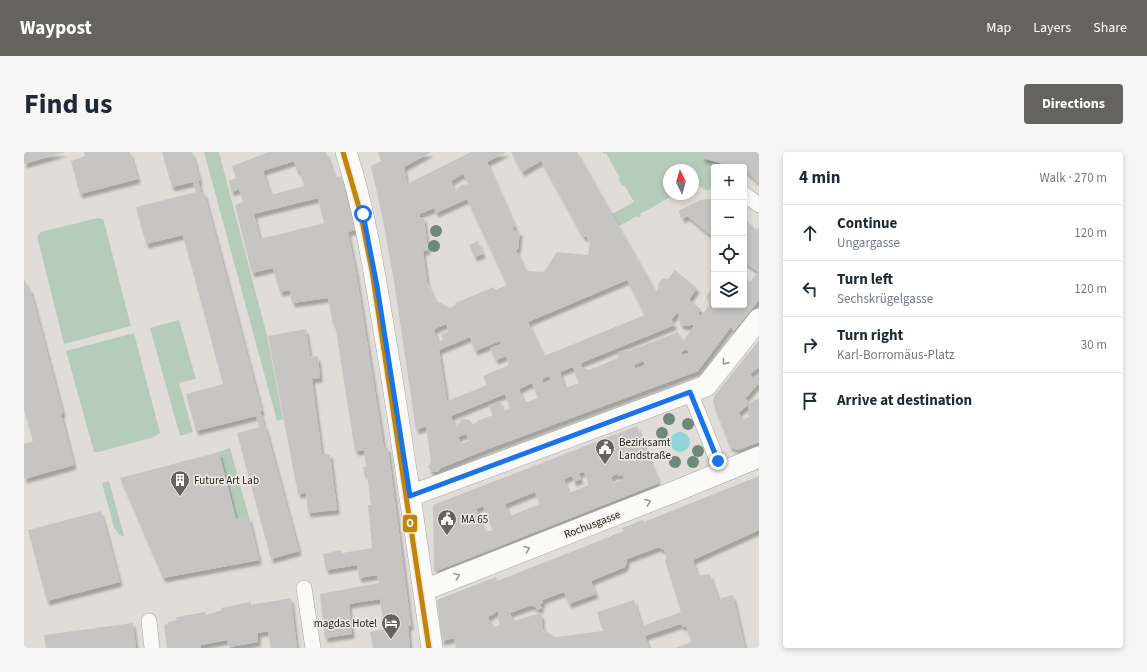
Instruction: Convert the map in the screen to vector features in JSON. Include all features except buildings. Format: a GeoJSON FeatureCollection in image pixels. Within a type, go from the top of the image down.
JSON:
{"type":"FeatureCollection","features":[{"type":"Feature","properties":{"kind":"street"},"geometry":{"type":"LineString","coordinates":[[346,152],[372,254],[432,648]]}},
{"type":"Feature","properties":{"kind":"street"},"geometry":{"type":"LineString","coordinates":[[747,196],[759,206]]}},
{"type":"Feature","properties":{"kind":"street"},"geometry":{"type":"LineString","coordinates":[[410,496],[706,386],[759,319]]}},
{"type":"Feature","properties":{"kind":"street"},"geometry":{"type":"LineString","coordinates":[[690,392],[722,472]]}},
{"type":"Feature","properties":{"kind":"street","name":"Rochusgasse"},"geometry":{"type":"LineString","coordinates":[[424,590],[759,457]]}},
{"type":"Feature","properties":{"kind":"street"},"geometry":{"type":"LineString","coordinates":[[304,588],[313,648]]}},
{"type":"Feature","properties":{"kind":"street"},"geometry":{"type":"LineString","coordinates":[[149,621],[152,648]]}},
{"type":"Feature","properties":{"kind":"green space"},"geometry":{"type":"Polygon","coordinates":[[[204,152],[219,152],[267,336],[283,419],[277,421],[204,152]]]}},
{"type":"Feature","properties":{"kind":"green space"},"geometry":{"type":"Polygon","coordinates":[[[603,152],[704,152],[703,158],[720,163],[711,164],[711,187],[708,191],[699,186],[699,164],[663,164],[663,200],[665,200],[640,214],[641,216],[638,218],[637,216],[619,226],[612,214],[634,202],[624,185],[622,186],[618,179],[620,178],[606,153],[604,154],[603,152]]]}},
{"type":"Feature","properties":{"kind":"green space"},"geometry":{"type":"Polygon","coordinates":[[[98,218],[103,219],[104,222],[131,326],[64,344],[37,236],[41,232],[98,218]]]}},
{"type":"Feature","properties":{"kind":"green space"},"geometry":{"type":"Polygon","coordinates":[[[179,320],[196,379],[179,383],[193,432],[180,436],[150,328],[179,320]]]}},
{"type":"Feature","properties":{"kind":"green space"},"geometry":{"type":"Polygon","coordinates":[[[134,333],[160,433],[154,437],[99,452],[94,452],[66,351],[134,333]]]}},
{"type":"Feature","properties":{"kind":"green space"},"geometry":{"type":"Polygon","coordinates":[[[230,448],[249,517],[236,519],[219,452],[230,448]]]}},
{"type":"Feature","properties":{"kind":"green space"},"geometry":{"type":"Polygon","coordinates":[[[109,481],[124,536],[119,535],[114,528],[102,483],[109,481]]]}},
{"type":"Feature","properties":{"kind":"water"},"geometry":{"type":"Polygon","coordinates":[[[680,432],[687,435],[690,442],[687,449],[680,452],[673,449],[670,442],[673,435],[680,432]]]}},
{"type":"Feature","properties":{"kind":"transit line","name":"O"},"geometry":{"type":"LineString","coordinates":[[343,152],[360,211],[372,271],[429,648]]}},
{"type":"Feature","properties":{"kind":"place","name":"Bezirksamt Landstraße"},"geometry":{"type":"Point","coordinates":[605,465]}},
{"type":"Feature","properties":{"kind":"place","name":"Future Art Lab"},"geometry":{"type":"Point","coordinates":[180,497]}},
{"type":"Feature","properties":{"kind":"place","name":"MA 65"},"geometry":{"type":"Point","coordinates":[447,536]}},
{"type":"Feature","properties":{"kind":"place","name":"magdas Hotel"},"geometry":{"type":"Point","coordinates":[391,640]}},
{"type":"Feature","properties":{"kind":"route"},"geometry":{"type":"LineString","coordinates":[[363,214],[372,254],[410,496],[690,392],[718,461]]}}]}
